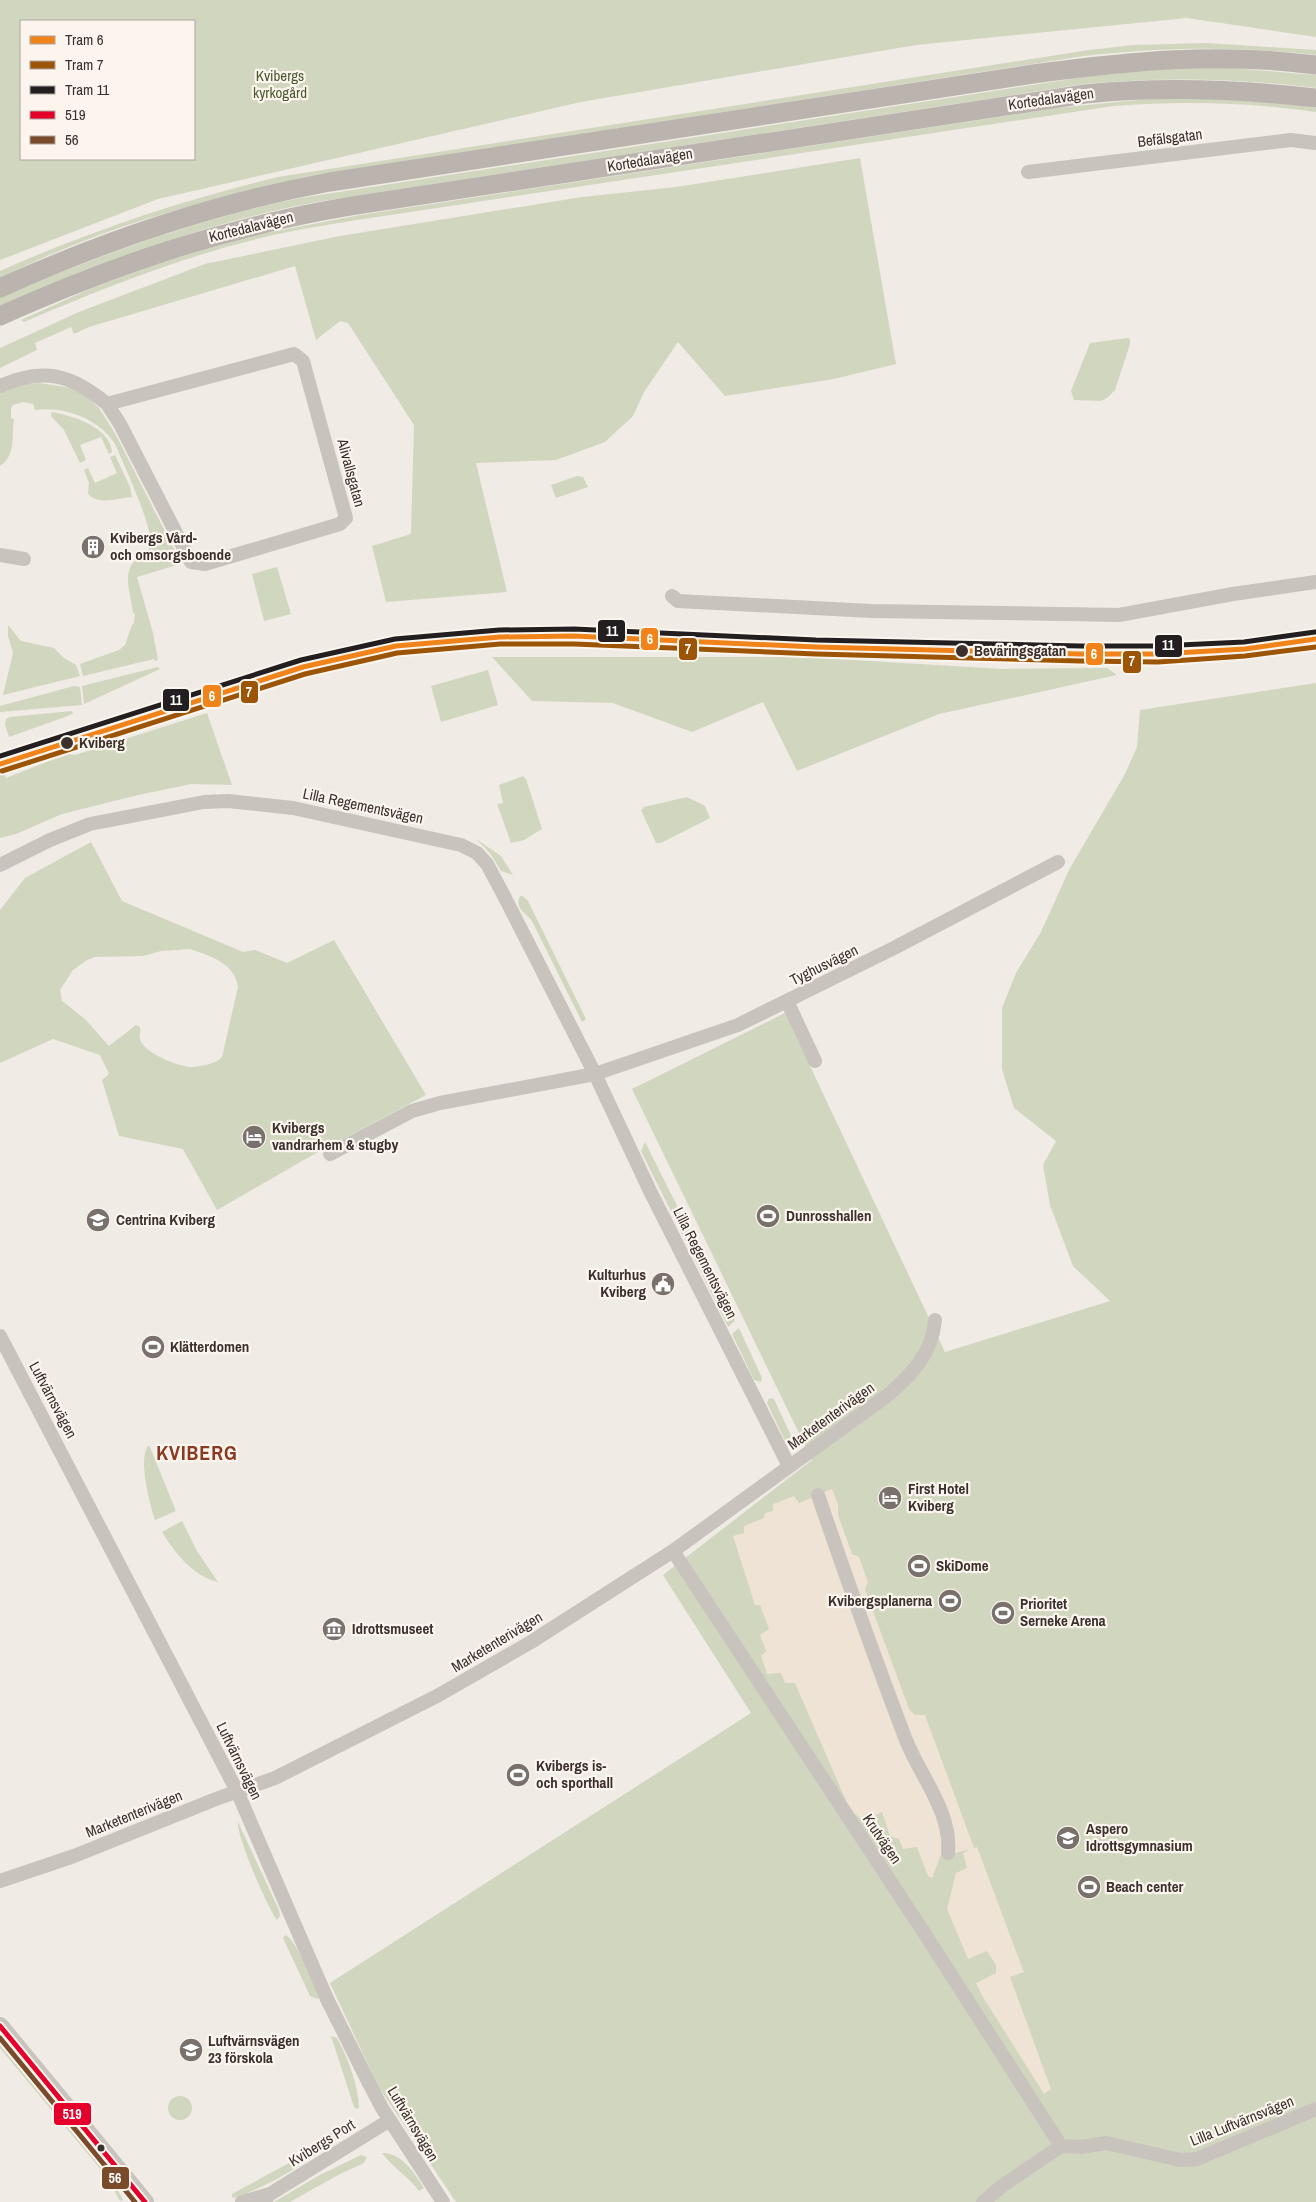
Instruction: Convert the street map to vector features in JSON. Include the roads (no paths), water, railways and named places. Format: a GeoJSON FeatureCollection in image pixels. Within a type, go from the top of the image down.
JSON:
{"type":"FeatureCollection","features":[{"type":"Feature","properties":{"kind":"main road","name":"Kortedalavägen"},"geometry":{"type":"LineString","coordinates":[[0,288],[100,245],[180,218],[269,194],[330,182],[1123,62],[1214,58],[1278,60],[1316,65]]}},
{"type":"Feature","properties":{"kind":"main road","name":"Kortedalavägen"},"geometry":{"type":"LineString","coordinates":[[0,316],[110,270],[167,250],[258,224],[343,208],[1085,94],[1143,89],[1207,88],[1269,92],[1316,98]]}},
{"type":"Feature","properties":{"kind":"street","name":"Befälsgatan"},"geometry":{"type":"LineString","coordinates":[[1028,172],[1292,140],[1316,143]]}},
{"type":"Feature","properties":{"kind":"street","name":"Alivallsgatan"},"geometry":{"type":"LineString","coordinates":[[0,386],[34,376],[55,376],[80,384],[107,404],[120,424],[190,562],[205,564],[340,524],[346,518],[303,361],[294,354],[107,404]]}},
{"type":"Feature","properties":{"kind":"street"},"geometry":{"type":"LineString","coordinates":[[0,555],[24,559]]}},
{"type":"Feature","properties":{"kind":"street"},"geometry":{"type":"LineString","coordinates":[[672,596],[678,601],[871,611],[1119,615],[1233,594],[1316,582]]}},
{"type":"Feature","properties":{"kind":"street","name":"Lilla Regementsvägen"},"geometry":{"type":"LineString","coordinates":[[0,864],[50,840],[90,824],[204,802],[256,803],[293,808],[461,845],[477,853],[486,864],[595,1074],[650,1191],[788,1466]]}},
{"type":"Feature","properties":{"kind":"street","name":"Tyghusvägen"},"geometry":{"type":"LineString","coordinates":[[595,1074],[738,1025],[894,948],[1058,862]]}},
{"type":"Feature","properties":{"kind":"street"},"geometry":{"type":"LineString","coordinates":[[787,1001],[815,1061]]}},
{"type":"Feature","properties":{"kind":"street"},"geometry":{"type":"LineString","coordinates":[[330,1154],[412,1111],[440,1102],[595,1074]]}},
{"type":"Feature","properties":{"kind":"street","name":"Marketenterivägen"},"geometry":{"type":"LineString","coordinates":[[0,1881],[74,1856],[284,1774],[437,1696],[531,1642],[673,1551],[888,1395],[910,1376],[923,1359],[935,1320]]}},
{"type":"Feature","properties":{"kind":"street","name":"Luftvärnsvägen"},"geometry":{"type":"LineString","coordinates":[[0,1336],[237,1791],[327,1998],[382,2108],[442,2202]]}},
{"type":"Feature","properties":{"kind":"street"},"geometry":{"type":"LineString","coordinates":[[818,1495],[876,1662],[909,1747],[930,1786],[949,1838],[948,1853]]}},
{"type":"Feature","properties":{"kind":"street","name":"Krutvägen"},"geometry":{"type":"LineString","coordinates":[[673,1551],[1062,2146]]}},
{"type":"Feature","properties":{"kind":"street"},"geometry":{"type":"LineString","coordinates":[[0,2026],[144,2202]]}},
{"type":"Feature","properties":{"kind":"street","name":"Lilla Luftvärnsvägen"},"geometry":{"type":"LineString","coordinates":[[1062,2146],[1082,2147],[1106,2143],[1180,2160],[1197,2159],[1316,2109]]}},
{"type":"Feature","properties":{"kind":"street","name":"Kvibergs Port"},"geometry":{"type":"LineString","coordinates":[[242,2202],[266,2198],[390,2120]]}},
{"type":"Feature","properties":{"kind":"street"},"geometry":{"type":"LineString","coordinates":[[983,2202],[1002,2186],[1062,2146]]}},
{"type":"Feature","properties":{"kind":"tram line","name":"11"},"geometry":{"type":"LineString","coordinates":[[0,756],[301,660],[395,639],[499,630],[574,629],[816,640],[1158,646],[1244,642],[1315,632]]}},
{"type":"Feature","properties":{"kind":"tram line","name":"6"},"geometry":{"type":"LineString","coordinates":[[0,764],[303,667],[396,646],[500,637],[574,636],[816,647],[1080,654],[1158,654],[1245,649],[1316,639]]}},
{"type":"Feature","properties":{"kind":"tram line","name":"7"},"geometry":{"type":"LineString","coordinates":[[2,771],[305,674],[397,653],[500,644],[574,644],[816,654],[1158,662],[1245,656],[1316,647]]}},
{"type":"Feature","properties":{"kind":"place","name":"Kvibergs Vård- och omsorgsboende"},"geometry":{"type":"Point","coordinates":[93,547]}},
{"type":"Feature","properties":{"kind":"place","name":"Beväringsgatan"},"geometry":{"type":"Point","coordinates":[962,651]}},
{"type":"Feature","properties":{"kind":"place","name":"Kviberg"},"geometry":{"type":"Point","coordinates":[67,743]}},
{"type":"Feature","properties":{"kind":"place","name":"Kvibergs vandrarhem & stugby"},"geometry":{"type":"Point","coordinates":[254,1137]}},
{"type":"Feature","properties":{"kind":"place","name":"Dunrosshallen"},"geometry":{"type":"Point","coordinates":[768,1216]}},
{"type":"Feature","properties":{"kind":"place","name":"Centrina Kviberg"},"geometry":{"type":"Point","coordinates":[98,1220]}},
{"type":"Feature","properties":{"kind":"place","name":"Kulturhus Kviberg"},"geometry":{"type":"Point","coordinates":[663,1284]}},
{"type":"Feature","properties":{"kind":"place","name":"Klätterdomen"},"geometry":{"type":"Point","coordinates":[153,1347]}},
{"type":"Feature","properties":{"kind":"place","name":"First Hotel Kviberg"},"geometry":{"type":"Point","coordinates":[890,1498]}},
{"type":"Feature","properties":{"kind":"place","name":"SkiDome"},"geometry":{"type":"Point","coordinates":[919,1566]}},
{"type":"Feature","properties":{"kind":"place","name":"Kvibergsplanerna"},"geometry":{"type":"Point","coordinates":[950,1601]}},
{"type":"Feature","properties":{"kind":"place","name":"Prioritet Serneke Arena"},"geometry":{"type":"Point","coordinates":[1003,1613]}},
{"type":"Feature","properties":{"kind":"place","name":"Idrottsmuseet"},"geometry":{"type":"Point","coordinates":[334,1629]}},
{"type":"Feature","properties":{"kind":"place","name":"Kvibergs is- och sporthall"},"geometry":{"type":"Point","coordinates":[518,1775]}},
{"type":"Feature","properties":{"kind":"place","name":"Aspero Idrottsgymnasium"},"geometry":{"type":"Point","coordinates":[1068,1838]}},
{"type":"Feature","properties":{"kind":"place","name":"Beach center"},"geometry":{"type":"Point","coordinates":[1089,1887]}},
{"type":"Feature","properties":{"kind":"place","name":"Luftvärnsvägen 23 förskola"},"geometry":{"type":"Point","coordinates":[191,2050]}},
{"type":"Feature","properties":{"kind":"district","name":"KVIBERG"},"geometry":{"type":"Point","coordinates":[197,1453]}},
{"type":"Feature","properties":{"kind":"park label","name":"Kvibergs kyrkogård"},"geometry":{"type":"Point","coordinates":[280,84]}}]}
